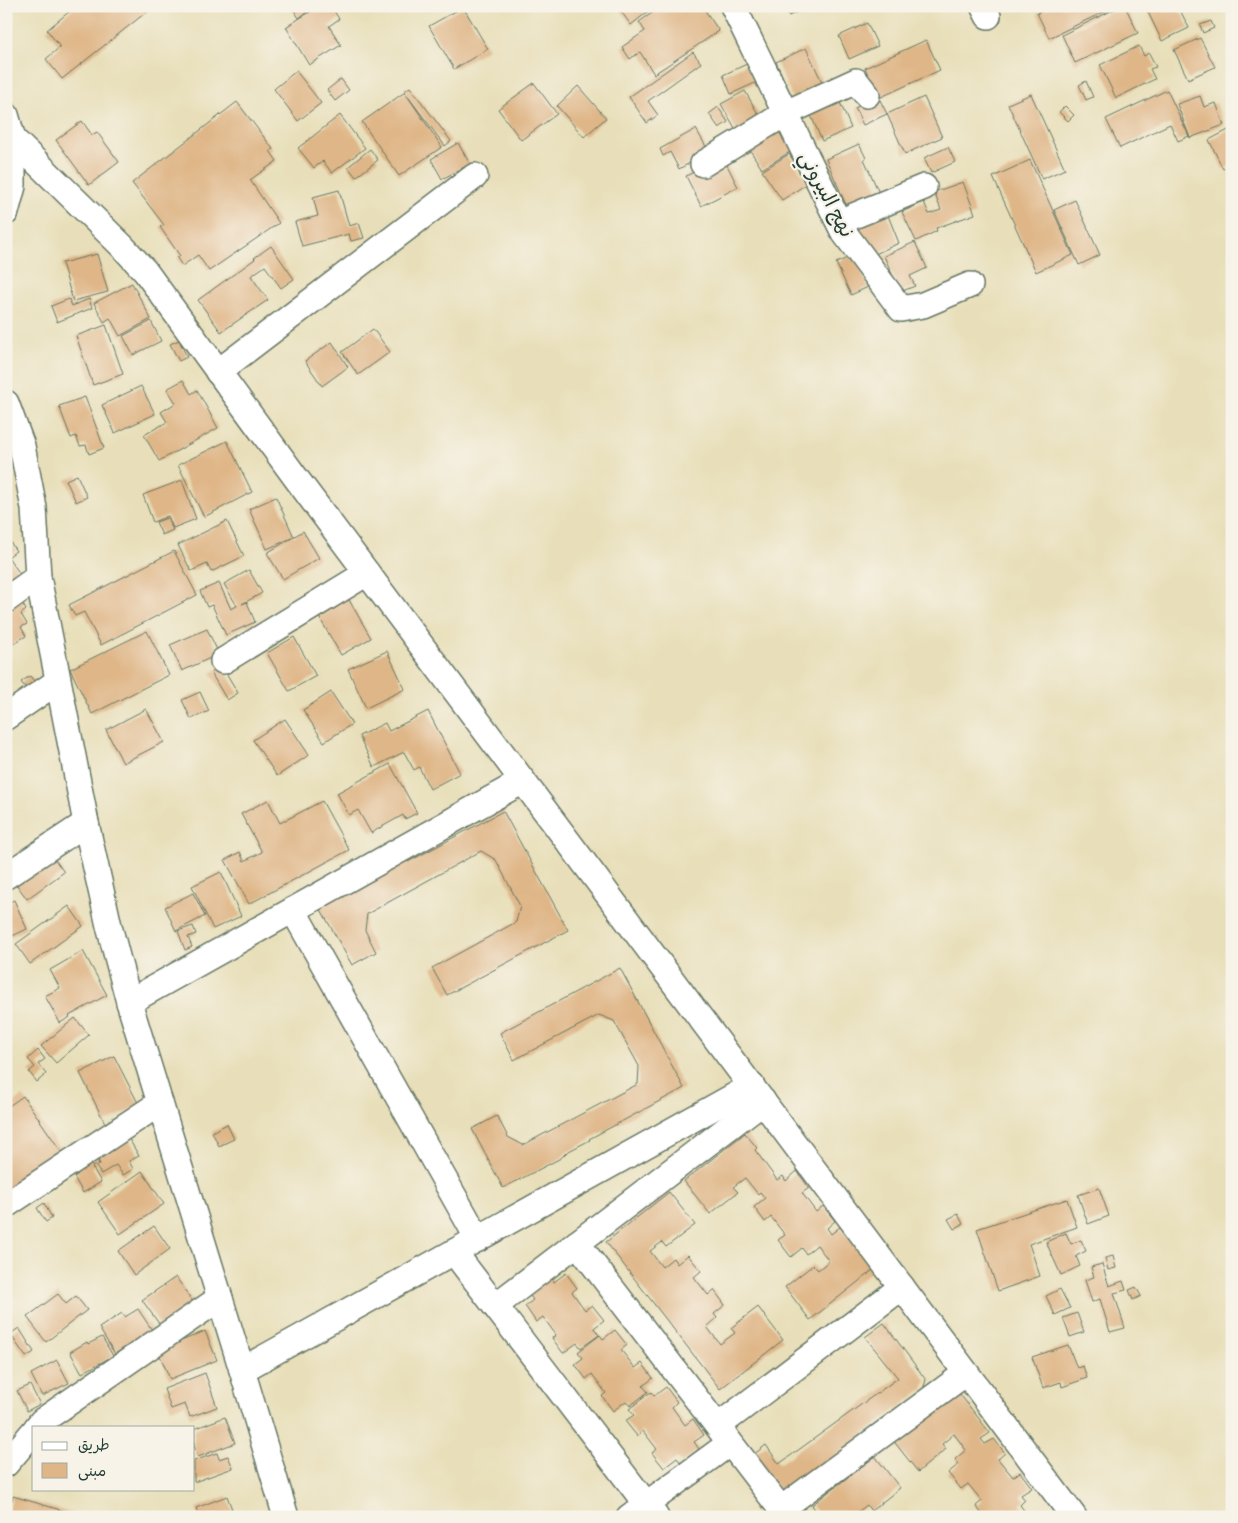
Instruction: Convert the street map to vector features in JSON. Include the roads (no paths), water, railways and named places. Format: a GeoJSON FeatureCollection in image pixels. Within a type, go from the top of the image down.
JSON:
{"type":"FeatureCollection","features":[{"type":"Feature","properties":{"kind":"street","name":"نهج البيروني"},"geometry":{"type":"LineString","coordinates":[[733,6],[843,231],[901,309],[923,305],[970,285]]}},
{"type":"Feature","properties":{"kind":"street"},"geometry":{"type":"LineString","coordinates":[[703,164],[786,113],[856,81],[867,95]]}},
{"type":"Feature","properties":{"kind":"street"},"geometry":{"type":"LineString","coordinates":[[6,115],[13,139],[13,186],[6,212]]}},
{"type":"Feature","properties":{"kind":"street"},"geometry":{"type":"LineString","coordinates":[[13,139],[145,271],[367,573],[1074,1517]]}},
{"type":"Feature","properties":{"kind":"street"},"geometry":{"type":"LineString","coordinates":[[218,372],[474,176]]}},
{"type":"Feature","properties":{"kind":"street"},"geometry":{"type":"LineString","coordinates":[[839,222],[924,187]]}},
{"type":"Feature","properties":{"kind":"street"},"geometry":{"type":"LineString","coordinates":[[6,403],[14,451],[34,508],[38,576],[86,823],[105,909],[129,1002],[286,1517]]}},
{"type":"Feature","properties":{"kind":"street"},"geometry":{"type":"LineString","coordinates":[[223,661],[367,573]]}},
{"type":"Feature","properties":{"kind":"street"},"geometry":{"type":"LineString","coordinates":[[6,600],[38,576]]}},
{"type":"Feature","properties":{"kind":"street"},"geometry":{"type":"LineString","coordinates":[[6,717],[58,681]]}},
{"type":"Feature","properties":{"kind":"street"},"geometry":{"type":"LineString","coordinates":[[129,1002],[523,781]]}},
{"type":"Feature","properties":{"kind":"street"},"geometry":{"type":"LineString","coordinates":[[6,876],[86,823]]}},
{"type":"Feature","properties":{"kind":"street"},"geometry":{"type":"LineString","coordinates":[[293,910],[478,1239]]}},
{"type":"Feature","properties":{"kind":"street"},"geometry":{"type":"LineString","coordinates":[[242,1370],[478,1239],[757,1094]]}},
{"type":"Feature","properties":{"kind":"street"},"geometry":{"type":"LineString","coordinates":[[494,1306],[577,1243],[757,1094]]}},
{"type":"Feature","properties":{"kind":"street"},"geometry":{"type":"LineString","coordinates":[[6,1205],[160,1103]]}},
{"type":"Feature","properties":{"kind":"street"},"geometry":{"type":"LineString","coordinates":[[577,1243],[784,1513],[966,1373]]}},
{"type":"Feature","properties":{"kind":"street"},"geometry":{"type":"LineString","coordinates":[[454,1252],[644,1513],[724,1434],[902,1287]]}},
{"type":"Feature","properties":{"kind":"street"},"geometry":{"type":"LineString","coordinates":[[38,1426],[42,1421],[220,1298]]}},
{"type":"Feature","properties":{"kind":"street"},"geometry":{"type":"LineString","coordinates":[[6,1464],[32,1432]]}}]}
